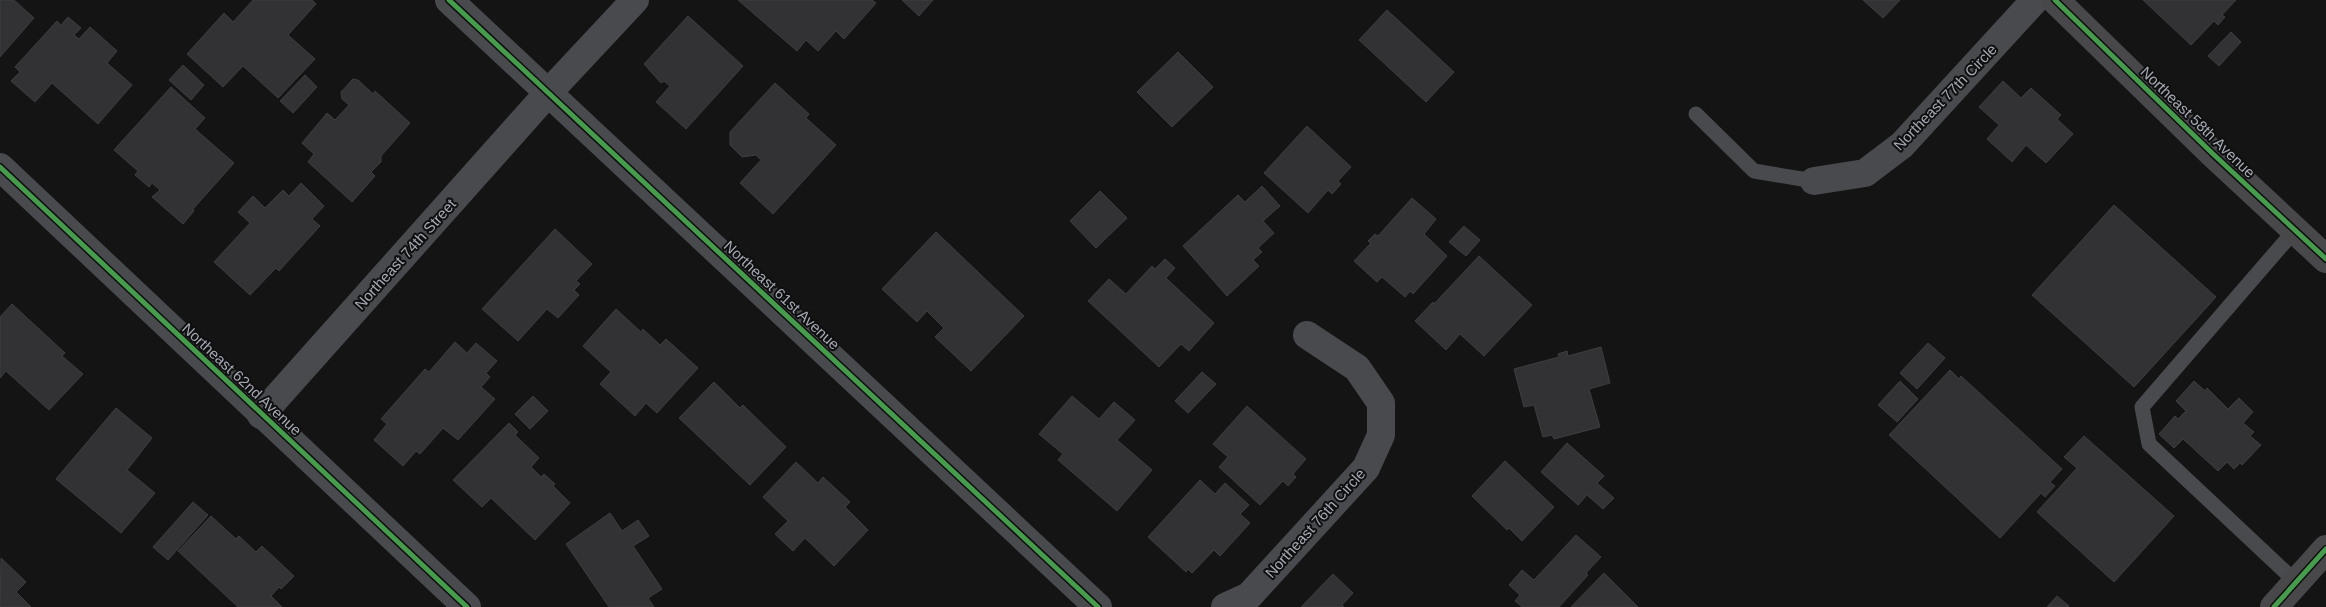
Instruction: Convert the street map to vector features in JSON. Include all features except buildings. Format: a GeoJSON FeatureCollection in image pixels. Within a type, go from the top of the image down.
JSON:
{"type":"FeatureCollection","features":[{"type":"Feature","properties":{"kind":"street","name":"Northeast 61st Avenue"},"geometry":{"type":"LineString","coordinates":[[450,0],[1098,607]]}},
{"type":"Feature","properties":{"kind":"street","name":"Northeast 74th Street"},"geometry":{"type":"LineString","coordinates":[[261,415],[548,93],[635,0]]}},
{"type":"Feature","properties":{"kind":"street","name":"Northeast 77th Circle"},"geometry":{"type":"LineString","coordinates":[[1814,181],[1865,173],[1902,145],[2036,0]]}},
{"type":"Feature","properties":{"kind":"street","name":"Northeast 58th Avenue"},"geometry":{"type":"LineString","coordinates":[[2055,0],[2212,153],[2326,260]]}},
{"type":"Feature","properties":{"kind":"street","name":"Northeast 62nd Avenue"},"geometry":{"type":"LineString","coordinates":[[0,167],[261,415],[467,607]]}},
{"type":"Feature","properties":{"kind":"street","name":"Northeast 76th Circle"},"geometry":{"type":"LineString","coordinates":[[1225,607],[1249,596],[1366,468],[1381,435],[1381,403],[1357,368],[1306,335]]}},
{"type":"Feature","properties":{"kind":"street"},"geometry":{"type":"LineString","coordinates":[[2274,607],[2326,549]]}},
{"type":"Feature","properties":{"kind":"lane"},"geometry":{"type":"LineString","coordinates":[[1696,114],[1754,171],[1814,181]]}},
{"type":"Feature","properties":{"kind":"lane"},"geometry":{"type":"LineString","coordinates":[[2295,230],[2142,407],[2149,444],[2296,582]]}},
{"type":"Feature","properties":{"kind":"cycle path"},"geometry":{"type":"LineString","coordinates":[[449,0],[1098,607]]}},
{"type":"Feature","properties":{"kind":"cycle path"},"geometry":{"type":"LineString","coordinates":[[2055,0],[2212,153],[2326,259]]}},
{"type":"Feature","properties":{"kind":"cycle path"},"geometry":{"type":"LineString","coordinates":[[0,167],[467,607]]}},
{"type":"Feature","properties":{"kind":"cycle path"},"geometry":{"type":"LineString","coordinates":[[2274,607],[2326,549]]}}]}
